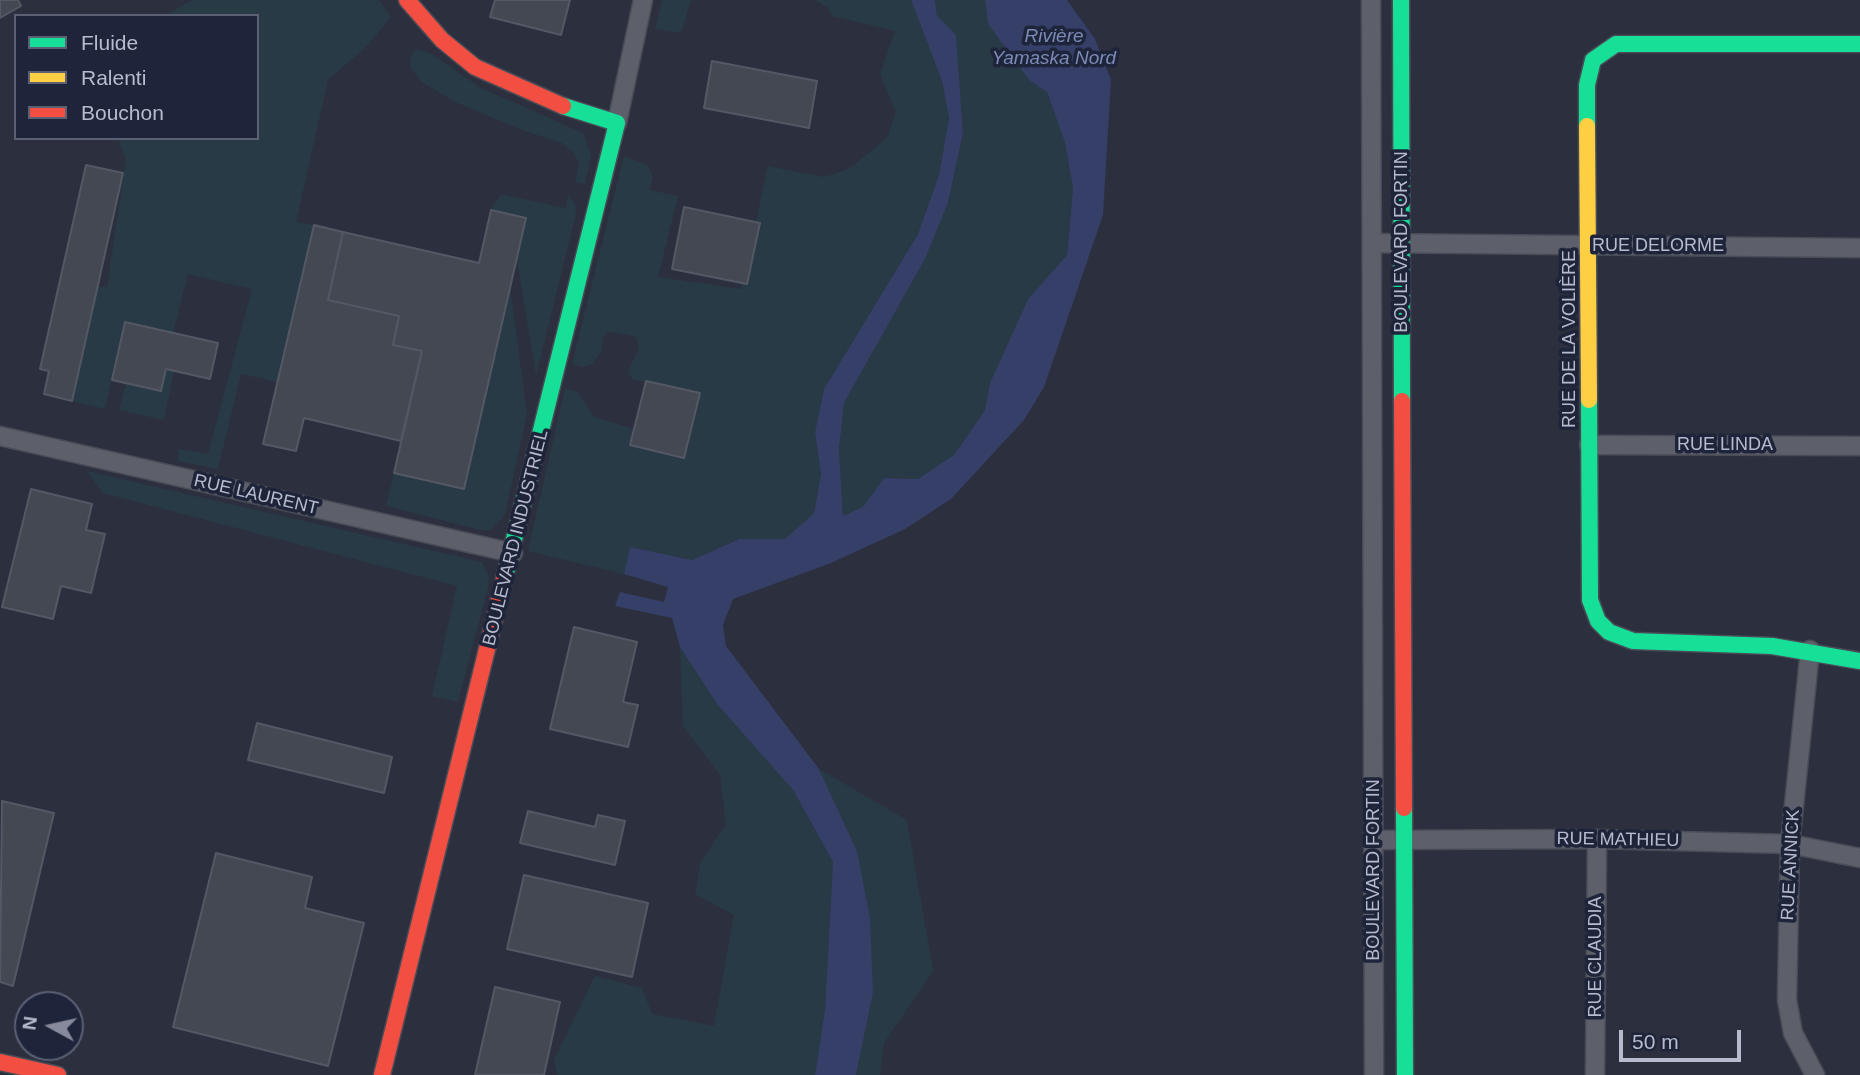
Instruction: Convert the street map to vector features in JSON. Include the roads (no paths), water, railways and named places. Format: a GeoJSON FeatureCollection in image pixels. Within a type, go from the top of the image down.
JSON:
{"type":"FeatureCollection","features":[{"type":"Feature","properties":{"kind":"street"},"geometry":{"type":"LineString","coordinates":[[407,0],[442,40],[475,67],[564,106],[617,123]]}},
{"type":"Feature","properties":{"kind":"street","name":"BOULEVARD INDUSTRIEL"},"geometry":{"type":"LineString","coordinates":[[382,1075],[513,553],[617,123],[643,0]]}},
{"type":"Feature","properties":{"kind":"street","name":"BOULEVARD FORTIN"},"geometry":{"type":"LineString","coordinates":[[1371,0],[1371,19],[1372,243],[1372,465],[1374,840],[1374,1073],[1405,1072],[1401,9],[1371,19]]}},
{"type":"Feature","properties":{"kind":"street","name":"RUE DE LA VOLIÈRE"},"geometry":{"type":"LineString","coordinates":[[1860,44],[1616,44],[1593,60],[1587,85],[1590,600],[1598,621],[1609,632],[1633,641],[1810,650],[1860,660]]}},
{"type":"Feature","properties":{"kind":"street","name":"RUE DELORME"},"geometry":{"type":"LineString","coordinates":[[1372,243],[1860,248]]}},
{"type":"Feature","properties":{"kind":"street","name":"RUE LAURENT"},"geometry":{"type":"LineString","coordinates":[[0,436],[513,553]]}},
{"type":"Feature","properties":{"kind":"street","name":"RUE LINDA"},"geometry":{"type":"LineString","coordinates":[[1589,444],[1860,446]]}},
{"type":"Feature","properties":{"kind":"street"},"geometry":{"type":"LineString","coordinates":[[1372,465],[1403,466]]}},
{"type":"Feature","properties":{"kind":"street","name":"RUE ANNICK"},"geometry":{"type":"LineString","coordinates":[[1810,650],[1790,844],[1787,1000],[1793,1033],[1815,1075]]}},
{"type":"Feature","properties":{"kind":"street"},"geometry":{"type":"LineString","coordinates":[[1373,671],[1404,671]]}},
{"type":"Feature","properties":{"kind":"street","name":"RUE MATHIEU"},"geometry":{"type":"LineString","coordinates":[[1374,840],[1597,839],[1790,844],[1860,858]]}},
{"type":"Feature","properties":{"kind":"street","name":"RUE CLAUDIA"},"geometry":{"type":"LineString","coordinates":[[1595,1075],[1597,839]]}},
{"type":"Feature","properties":{"kind":"street"},"geometry":{"type":"LineString","coordinates":[[0,1062],[58,1075]]}},
{"type":"Feature","properties":{"kind":"water","name":"Rivière Yamaska Nord"},"geometry":{"type":"Polygon","coordinates":[[[911,0],[935,0],[937,16],[956,35],[963,133],[948,203],[925,259],[844,403],[839,450],[843,516],[863,507],[884,478],[918,479],[954,455],[985,410],[990,383],[1028,299],[1067,255],[1073,188],[1065,143],[1047,92],[1029,80],[988,24],[985,0],[1067,0],[1095,39],[1111,80],[1103,215],[1044,387],[1024,420],[951,499],[905,529],[831,563],[733,599],[723,625],[726,646],[819,769],[857,851],[870,918],[873,993],[856,1075],[815,1075],[825,1010],[833,862],[793,790],[717,704],[680,647],[672,618],[615,606],[620,592],[664,602],[668,587],[624,574],[630,547],[692,560],[739,539],[785,539],[814,513],[821,474],[815,432],[824,389],[918,234],[939,175],[949,118],[942,81],[911,0]]]}}]}
